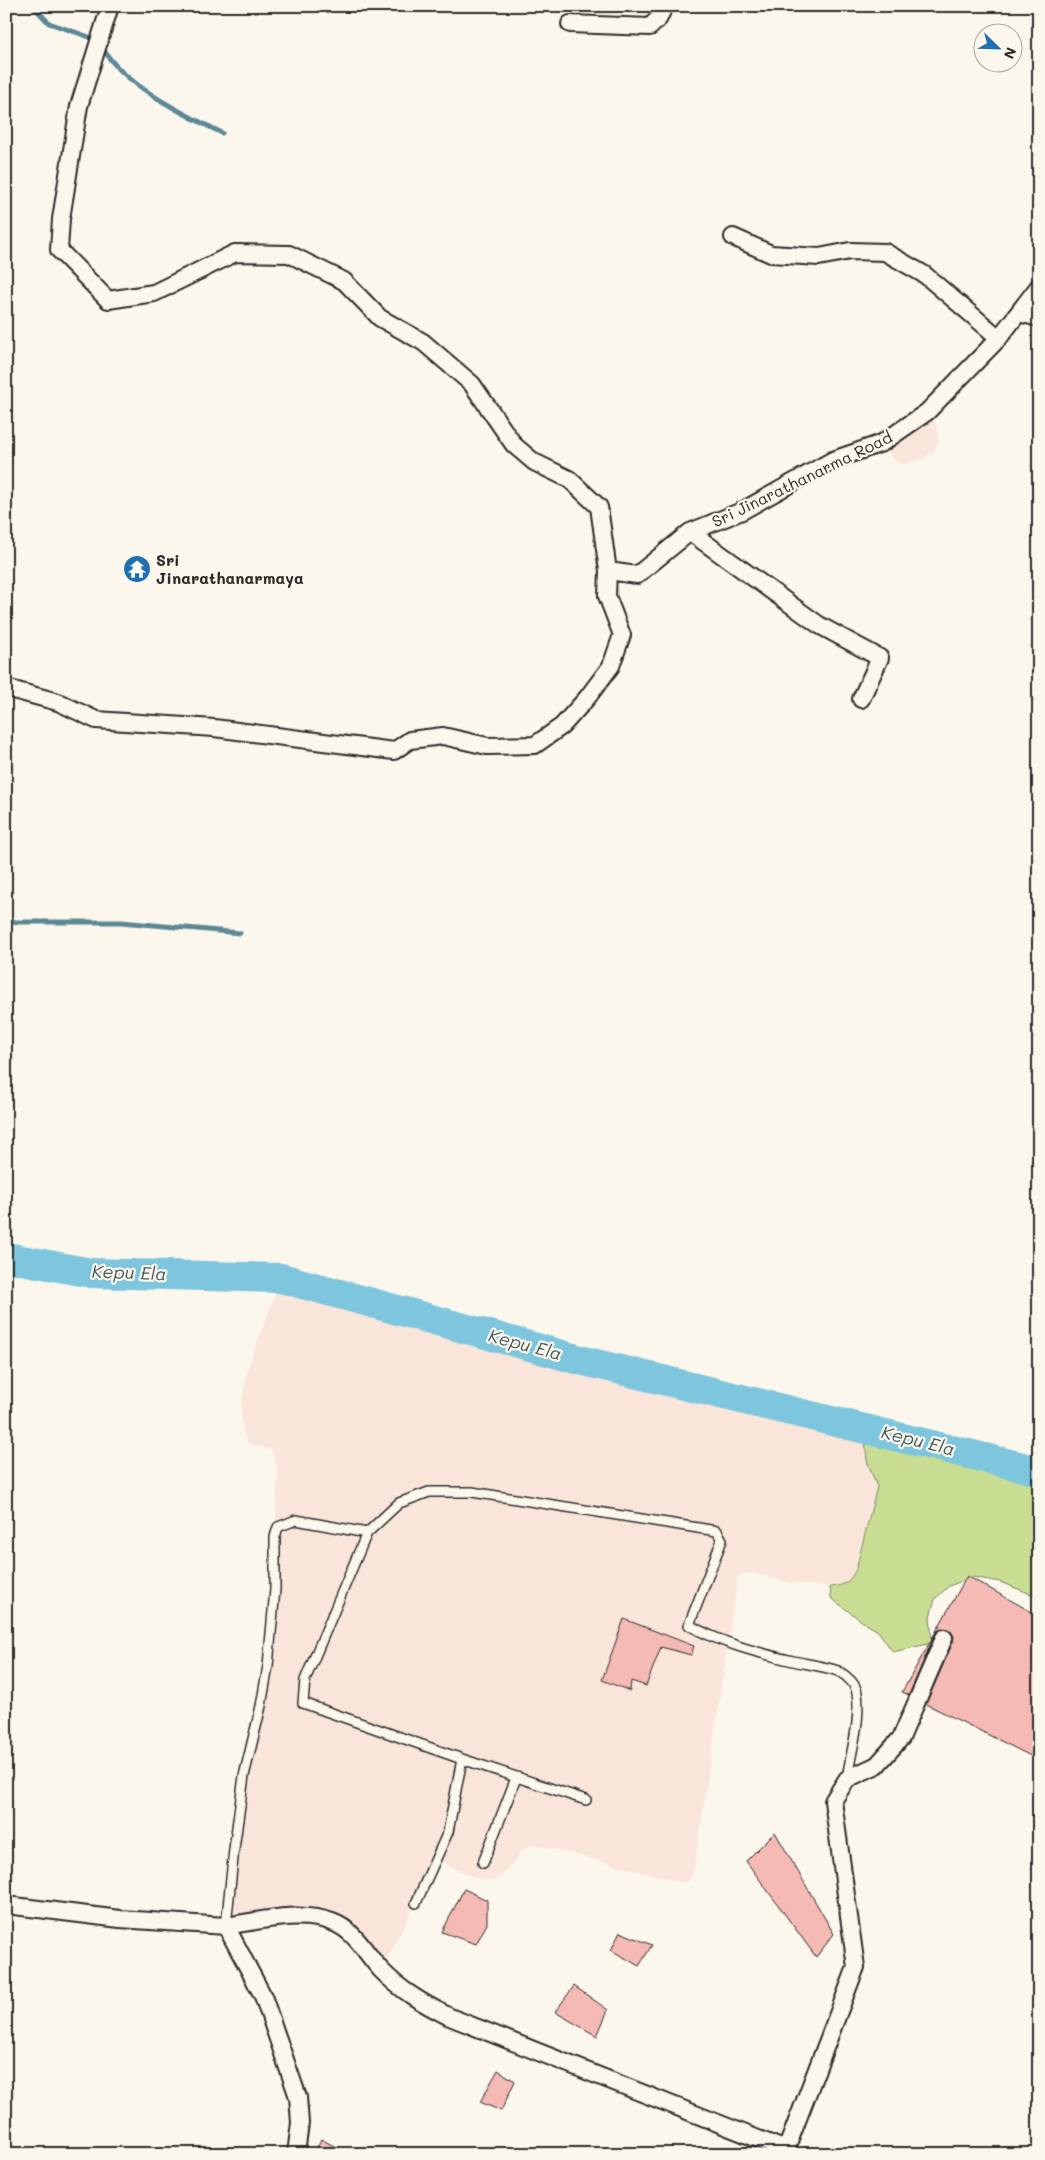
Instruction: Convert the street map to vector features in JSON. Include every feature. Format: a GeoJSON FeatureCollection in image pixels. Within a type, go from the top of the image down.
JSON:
{"type":"FeatureCollection","features":[{"type":"Feature","properties":{"kind":"street"},"geometry":{"type":"LineString","coordinates":[[6,688],[58,702],[96,720],[214,728],[394,751],[410,740],[442,736],[487,746],[535,744],[562,726],[587,698],[611,666],[622,635],[607,596],[608,571],[599,507],[569,480],[534,462],[514,445],[472,384],[423,342],[380,318],[344,281],[289,254],[235,253],[154,293],[108,300],[59,250],[61,219],[79,106],[110,6]]}},
{"type":"Feature","properties":{"kind":"street"},"geometry":{"type":"LineString","coordinates":[[570,24],[650,27],[659,18],[664,6]]}},
{"type":"Feature","properties":{"kind":"street"},"geometry":{"type":"LineString","coordinates":[[733,237],[771,254],[819,257],[850,251],[885,252],[925,275],[999,338]]}},
{"type":"Feature","properties":{"kind":"street","name":"Sri Jinarathanarma Road"},"geometry":{"type":"LineString","coordinates":[[608,571],[637,575],[690,532],[742,511],[833,460],[882,443],[927,412],[999,338],[1039,286]]}},
{"type":"Feature","properties":{"kind":"street"},"geometry":{"type":"LineString","coordinates":[[1019,313],[1039,318]]}},
{"type":"Feature","properties":{"kind":"street"},"geometry":{"type":"LineString","coordinates":[[690,532],[819,625],[880,658],[861,699]]}},
{"type":"Feature","properties":{"kind":"street"},"geometry":{"type":"LineString","coordinates":[[6,1905],[120,1918],[226,1926],[285,1917],[312,1917],[334,1922],[352,1934],[381,1970],[409,1996],[450,2017],[791,2152],[856,1967],[833,1801],[848,1779],[877,1765],[901,1738],[944,1638]]}},
{"type":"Feature","properties":{"kind":"street"},"geometry":{"type":"LineString","coordinates":[[226,1926],[263,1996],[298,2097],[300,2123],[296,2154]]}},
{"type":"Feature","properties":{"kind":"lane"},"geometry":{"type":"LineString","coordinates":[[586,1800],[516,1778],[303,1703],[305,1680],[367,1533],[399,1504],[429,1492],[472,1492],[717,1531],[722,1540],[689,1625],[701,1632],[767,1655],[838,1672],[852,1681],[857,1691],[858,1723],[850,1755],[848,1779]]}},
{"type":"Feature","properties":{"kind":"lane"},"geometry":{"type":"LineString","coordinates":[[226,1926],[244,1776],[261,1706],[268,1666],[274,1589],[275,1537],[278,1527],[296,1520],[367,1533]]}},
{"type":"Feature","properties":{"kind":"lane"},"geometry":{"type":"LineString","coordinates":[[416,1904],[448,1832],[462,1759]]}},
{"type":"Feature","properties":{"kind":"lane"},"geometry":{"type":"LineString","coordinates":[[483,1863],[516,1778]]}},
{"type":"Feature","properties":{"kind":"shaded area"},"geometry":{"type":"Polygon","coordinates":[[[927,412],[936,424],[939,441],[933,451],[922,459],[901,465],[890,456],[882,443],[927,412]]]}},
{"type":"Feature","properties":{"kind":"shaded area"},"geometry":{"type":"Polygon","coordinates":[[[281,1278],[584,1361],[864,1429],[867,1460],[877,1487],[852,1577],[846,1584],[830,1587],[790,1583],[756,1574],[746,1573],[738,1576],[696,1856],[693,1874],[688,1882],[685,1883],[533,1844],[522,1851],[505,1873],[493,1881],[478,1879],[443,1863],[435,1863],[381,1970],[334,1922],[226,1926],[234,1849],[261,1706],[275,1537],[278,1467],[271,1450],[248,1443],[242,1429],[241,1410],[247,1370],[281,1278]]]}},
{"type":"Feature","properties":{"kind":"green space"},"geometry":{"type":"Polygon","coordinates":[[[864,1429],[1039,1471],[1039,1597],[1000,1582],[972,1577],[949,1586],[935,1599],[930,1617],[932,1643],[893,1652],[878,1631],[831,1598],[830,1587],[839,1586],[846,1582],[856,1569],[877,1487],[867,1460],[864,1429]]]}},
{"type":"Feature","properties":{"kind":"building"},"geometry":{"type":"Polygon","coordinates":[[[967,1576],[1039,1616],[1039,1760],[926,1704],[953,1642],[954,1636],[948,1629],[942,1628],[935,1634],[909,1695],[902,1692],[967,1576]]]}},
{"type":"Feature","properties":{"kind":"building"},"geometry":{"type":"Polygon","coordinates":[[[624,1619],[694,1646],[691,1655],[661,1647],[646,1686],[631,1681],[630,1691],[602,1680],[624,1619]]]}},
{"type":"Feature","properties":{"kind":"building"},"geometry":{"type":"Polygon","coordinates":[[[775,1832],[834,1934],[816,1957],[746,1861],[775,1832]]]}},
{"type":"Feature","properties":{"kind":"building"},"geometry":{"type":"Polygon","coordinates":[[[464,1889],[487,1900],[487,1924],[476,1944],[442,1932],[464,1889]]]}},
{"type":"Feature","properties":{"kind":"building"},"geometry":{"type":"Polygon","coordinates":[[[620,1932],[652,1945],[639,1966],[611,1950],[620,1932]]]}},
{"type":"Feature","properties":{"kind":"building"},"geometry":{"type":"Polygon","coordinates":[[[574,1986],[608,2010],[597,2036],[555,2012],[574,1986]]]}},
{"type":"Feature","properties":{"kind":"building"},"geometry":{"type":"Polygon","coordinates":[[[498,2070],[515,2081],[501,2111],[480,2102],[498,2070]]]}},
{"type":"Feature","properties":{"kind":"building"},"geometry":{"type":"Polygon","coordinates":[[[321,2139],[349,2154],[314,2154],[321,2139]]]}},
{"type":"Feature","properties":{"kind":"waterway"},"geometry":{"type":"LineString","coordinates":[[33,6],[49,23],[98,40]]}},
{"type":"Feature","properties":{"kind":"waterway"},"geometry":{"type":"LineString","coordinates":[[102,46],[111,60],[138,85],[173,108],[222,133]]}},
{"type":"Feature","properties":{"kind":"waterway"},"geometry":{"type":"LineString","coordinates":[[6,920],[16,922],[121,922],[240,933]]}},
{"type":"Feature","properties":{"kind":"waterway","name":"Kepu Ela"},"geometry":{"type":"LineString","coordinates":[[6,1257],[91,1273],[281,1278],[584,1361],[1039,1471]]}},
{"type":"Feature","properties":{"kind":"place","name":"Sri Jinarathanarmaya"},"geometry":{"type":"Point","coordinates":[137,569]}}]}
